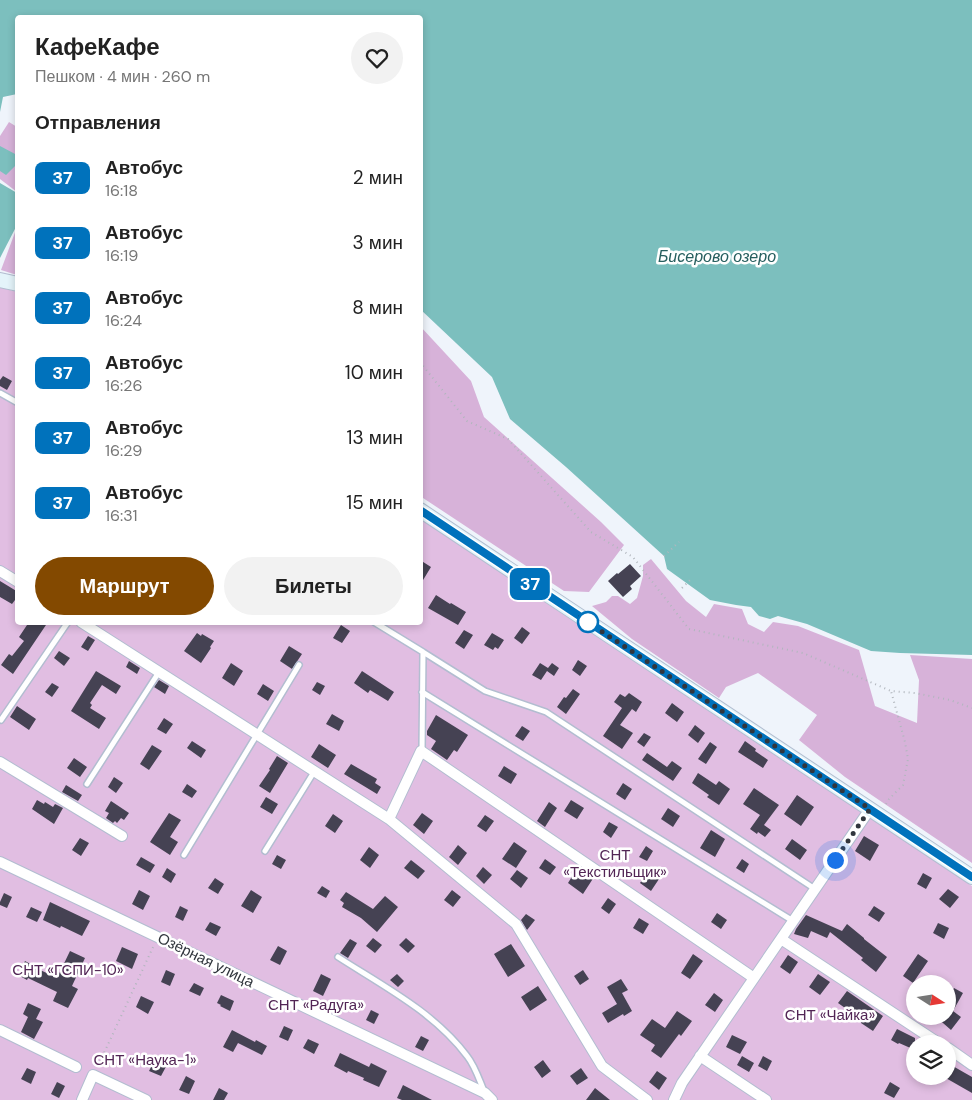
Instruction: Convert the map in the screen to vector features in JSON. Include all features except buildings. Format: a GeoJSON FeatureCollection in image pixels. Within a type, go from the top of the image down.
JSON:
{"type":"FeatureCollection","features":[{"type":"Feature","properties":{"kind":"main road"},"geometry":{"type":"LineString","coordinates":[[0,280],[15,283]]}},
{"type":"Feature","properties":{"kind":"main road"},"geometry":{"type":"LineString","coordinates":[[423,512],[972,877]]}},
{"type":"Feature","properties":{"kind":"street"},"geometry":{"type":"LineString","coordinates":[[0,571],[15,580]]}},
{"type":"Feature","properties":{"kind":"street"},"geometry":{"type":"LineString","coordinates":[[86,625],[389,819],[516,924],[602,1066],[648,1100]]}},
{"type":"Feature","properties":{"kind":"street"},"geometry":{"type":"LineString","coordinates":[[389,819],[422,751],[754,978]]}},
{"type":"Feature","properties":{"kind":"street"},"geometry":{"type":"LineString","coordinates":[[0,762],[122,836]]}},
{"type":"Feature","properties":{"kind":"street"},"geometry":{"type":"LineString","coordinates":[[674,1100],[682,1083],[700,1056],[815,889],[875,812]]}},
{"type":"Feature","properties":{"kind":"street","name":"Озёрная улица"},"geometry":{"type":"LineString","coordinates":[[0,862],[488,1097]]}},
{"type":"Feature","properties":{"kind":"street"},"geometry":{"type":"LineString","coordinates":[[781,939],[926,1035]]}},
{"type":"Feature","properties":{"kind":"street"},"geometry":{"type":"LineString","coordinates":[[0,1030],[76,1067]]}},
{"type":"Feature","properties":{"kind":"street"},"geometry":{"type":"LineString","coordinates":[[956,1053],[972,1064]]}},
{"type":"Feature","properties":{"kind":"street"},"geometry":{"type":"LineString","coordinates":[[700,1056],[766,1100]]}},
{"type":"Feature","properties":{"kind":"street"},"geometry":{"type":"LineString","coordinates":[[82,1100],[93,1075],[146,1100]]}},
{"type":"Feature","properties":{"kind":"lane"},"geometry":{"type":"LineString","coordinates":[[0,393],[15,402]]}},
{"type":"Feature","properties":{"kind":"lane"},"geometry":{"type":"LineString","coordinates":[[1,720],[66,625]]}},
{"type":"Feature","properties":{"kind":"lane"},"geometry":{"type":"LineString","coordinates":[[379,625],[486,691],[546,712],[815,889]]}},
{"type":"Feature","properties":{"kind":"lane"},"geometry":{"type":"LineString","coordinates":[[422,751],[423,652]]}},
{"type":"Feature","properties":{"kind":"lane"},"geometry":{"type":"LineString","coordinates":[[184,855],[299,665]]}},
{"type":"Feature","properties":{"kind":"lane"},"geometry":{"type":"LineString","coordinates":[[87,784],[159,672]]}},
{"type":"Feature","properties":{"kind":"lane"},"geometry":{"type":"LineString","coordinates":[[422,692],[793,921]]}},
{"type":"Feature","properties":{"kind":"lane"},"geometry":{"type":"LineString","coordinates":[[265,851],[314,771]]}},
{"type":"Feature","properties":{"kind":"lane"},"geometry":{"type":"LineString","coordinates":[[338,957],[414,1006],[445,1031],[468,1056],[488,1097]]}},
{"type":"Feature","properties":{"kind":"path"},"geometry":{"type":"LineString","coordinates":[[423,366],[467,421],[508,439],[591,532],[633,557],[689,629],[803,653],[891,691],[915,693],[950,700],[972,708]]}},
{"type":"Feature","properties":{"kind":"path"},"geometry":{"type":"LineString","coordinates":[[664,556],[679,542]]}},
{"type":"Feature","properties":{"kind":"path"},"geometry":{"type":"LineString","coordinates":[[682,588],[692,578]]}},
{"type":"Feature","properties":{"kind":"path"},"geometry":{"type":"LineString","coordinates":[[875,812],[903,785],[908,759],[891,691]]}},
{"type":"Feature","properties":{"kind":"path"},"geometry":{"type":"LineString","coordinates":[[93,1075],[157,937]]}},
{"type":"Feature","properties":{"kind":"green space","name":"СНТ «Текстильщик»"},"geometry":{"type":"Polygon","coordinates":[[[0,287],[15,291],[15,625],[423,625],[423,521],[972,886],[972,1100],[0,1100],[0,287]]]}},
{"type":"Feature","properties":{"kind":"shaded area"},"geometry":{"type":"Polygon","coordinates":[[[9,122],[15,126],[15,190],[0,179],[0,136],[9,122]]]}},
{"type":"Feature","properties":{"kind":"shaded area"},"geometry":{"type":"Polygon","coordinates":[[[15,232],[15,274],[1,270],[15,232]]]}},
{"type":"Feature","properties":{"kind":"shaded area"},"geometry":{"type":"Polygon","coordinates":[[[423,329],[471,381],[484,417],[624,545],[589,592],[564,591],[423,498],[423,329]]]}},
{"type":"Feature","properties":{"kind":"shaded area"},"geometry":{"type":"Polygon","coordinates":[[[651,559],[686,601],[706,617],[714,604],[742,609],[748,624],[764,632],[773,622],[798,626],[859,650],[875,706],[917,723],[919,680],[910,655],[972,659],[972,863],[845,777],[799,740],[817,715],[758,673],[726,687],[719,698],[632,639],[592,606],[606,602],[612,596],[618,596],[630,604],[637,598],[643,576],[643,565],[651,559]]]}},
{"type":"Feature","properties":{"kind":"water","name":"Бисерово озеро"},"geometry":{"type":"Polygon","coordinates":[[[0,0],[972,0],[972,655],[871,651],[807,624],[778,616],[770,619],[759,616],[751,607],[710,600],[667,569],[664,556],[510,419],[492,377],[423,312],[423,15],[15,15],[15,94],[3,97],[0,112],[0,0]]]}},
{"type":"Feature","properties":{"kind":"water"},"geometry":{"type":"Polygon","coordinates":[[[0,146],[15,154],[15,166],[6,175],[0,171],[0,146]]]}},
{"type":"Feature","properties":{"kind":"water"},"geometry":{"type":"Polygon","coordinates":[[[0,183],[15,192],[15,229],[0,258],[0,183]]]}},
{"type":"Feature","properties":{"kind":"bus line","name":"37"},"geometry":{"type":"LineString","coordinates":[[423,512],[972,877]]}},
{"type":"Feature","properties":{"kind":"route"},"geometry":{"type":"LineString","coordinates":[[588,622],[580,617],[870,809],[835,860]]}},
{"type":"Feature","properties":{"kind":"park label","name":"СНТ «ГСПИ-10»"},"geometry":{"type":"Point","coordinates":[68,970]}},
{"type":"Feature","properties":{"kind":"park label","name":"СНТ «Радуга»"},"geometry":{"type":"Point","coordinates":[316,1005]}},
{"type":"Feature","properties":{"kind":"park label","name":"СНТ «Чайка»"},"geometry":{"type":"Point","coordinates":[830,1015]}},
{"type":"Feature","properties":{"kind":"park label","name":"СНТ «Наука-1»"},"geometry":{"type":"Point","coordinates":[145,1060]}}]}
